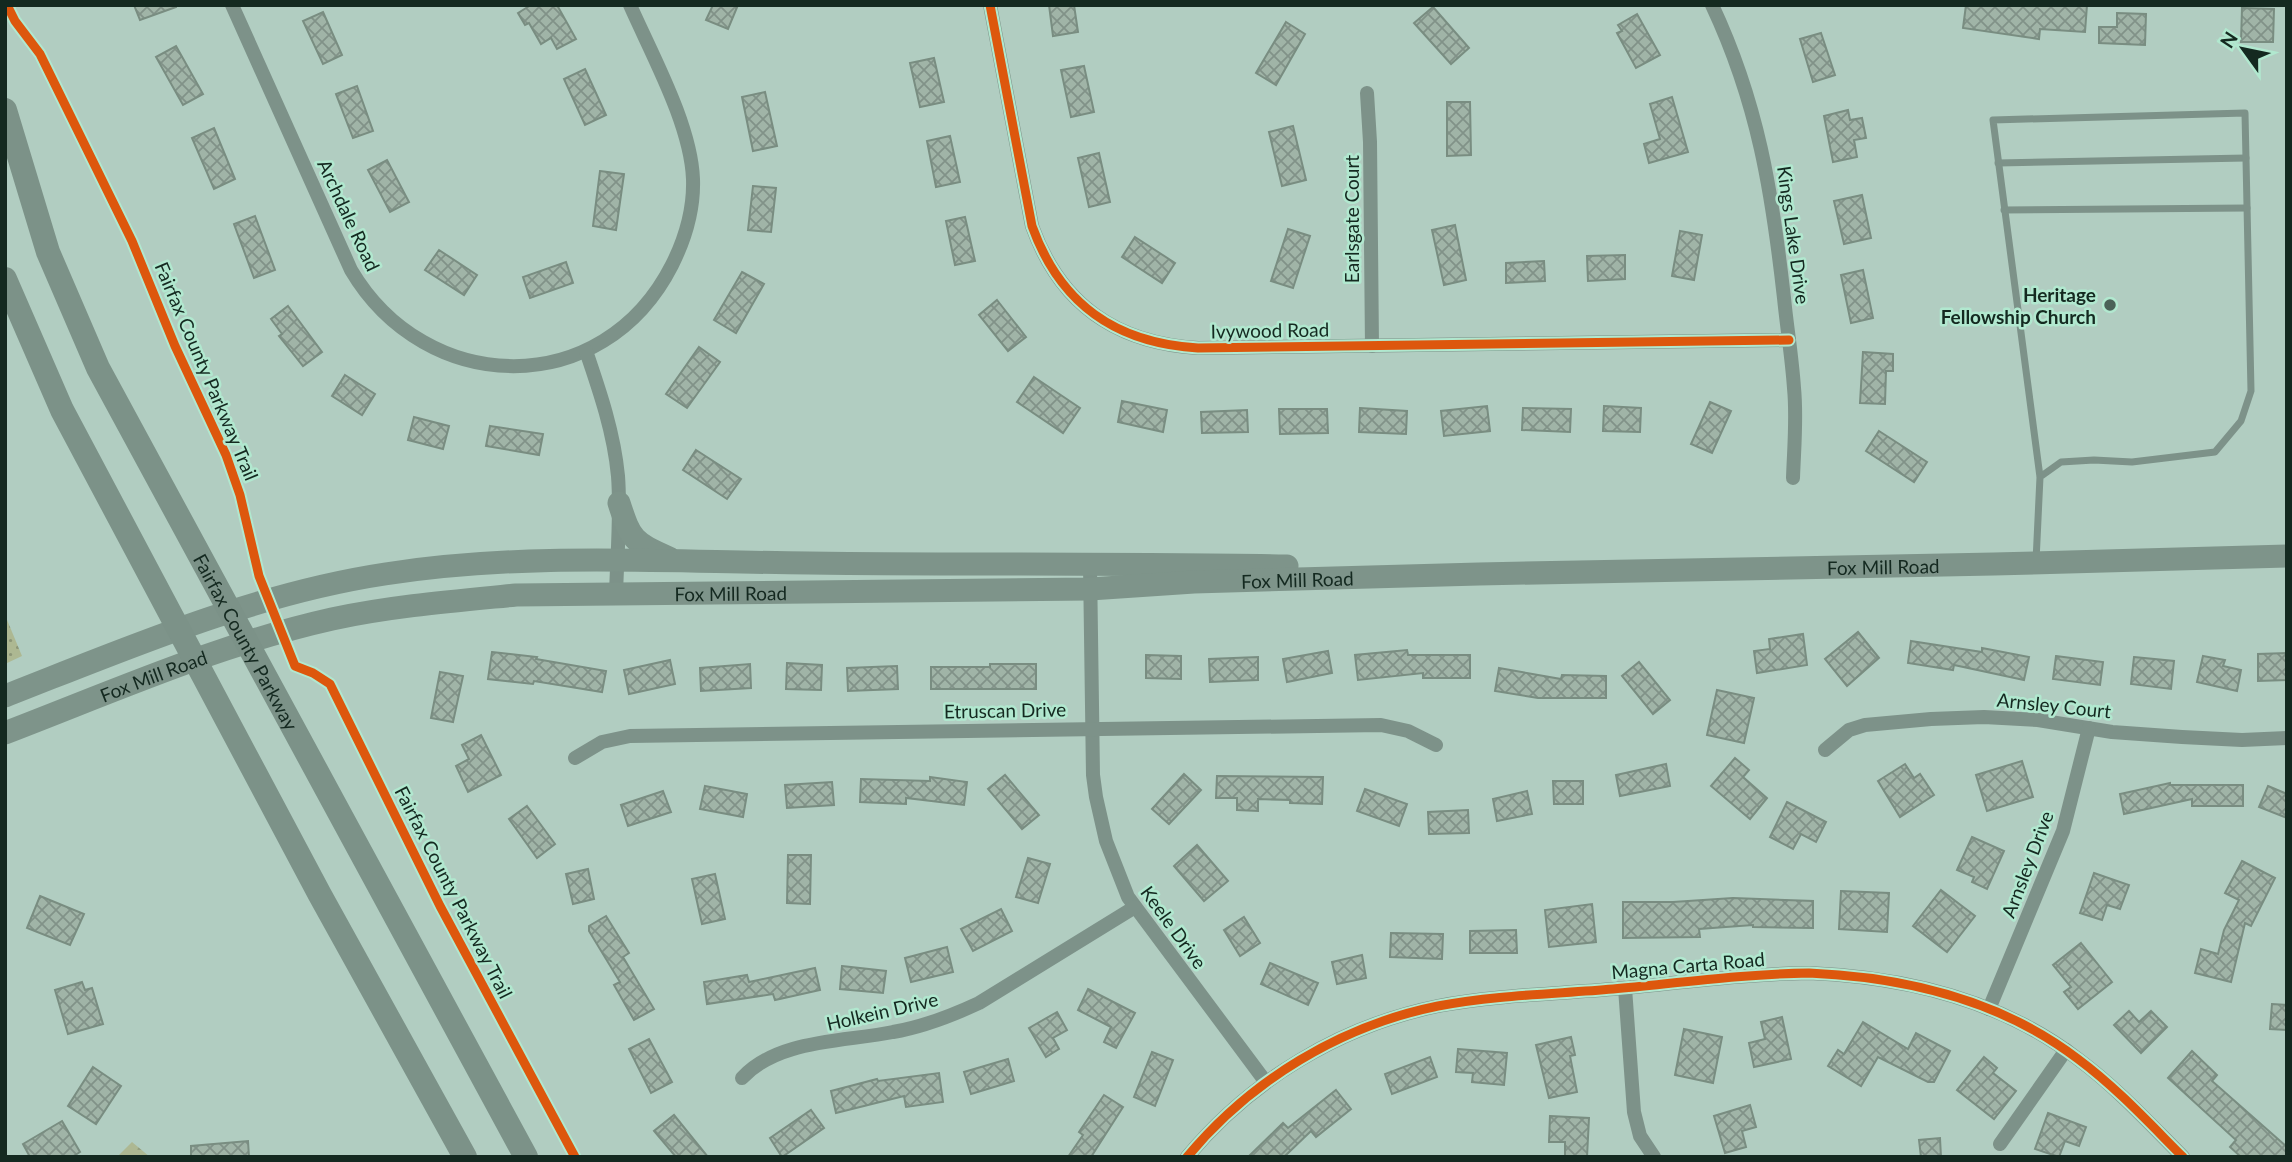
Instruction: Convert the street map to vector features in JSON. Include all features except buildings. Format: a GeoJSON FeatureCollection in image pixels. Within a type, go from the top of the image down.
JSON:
{"type":"FeatureCollection","features":[{"type":"Feature","properties":{"kind":"highway","name":"Fairfax County Parkway"},"geometry":{"type":"LineString","coordinates":[[5,110],[44,240],[72,312],[129,428],[526,1157]]}},
{"type":"Feature","properties":{"kind":"highway"},"geometry":{"type":"LineString","coordinates":[[5,279],[62,410],[320,895],[466,1157]]}},
{"type":"Feature","properties":{"kind":"main road"},"geometry":{"type":"LineString","coordinates":[[618,503],[629,532],[637,542],[678,562]]}},
{"type":"Feature","properties":{"kind":"main road","name":"Fox Mill Road"},"geometry":{"type":"LineString","coordinates":[[5,733],[196,660],[330,620],[431,603],[516,595],[1090,589],[1194,582],[1479,574],[2287,556]]}},
{"type":"Feature","properties":{"kind":"main road","name":"Fox Mill Road"},"geometry":{"type":"LineString","coordinates":[[5,695],[180,630],[284,595],[383,574],[493,562],[617,560],[1194,564],[1381,568],[1479,574]]}},
{"type":"Feature","properties":{"kind":"street","name":"Archdale Road"},"geometry":{"type":"LineString","coordinates":[[232,5],[351,270],[381,311],[419,341],[449,355],[480,363],[527,365],[586,351],[604,342],[631,320],[656,292],[683,240],[692,201],[691,159],[687,138],[630,5]]}},
{"type":"Feature","properties":{"kind":"street","name":"Ivywood Road"},"geometry":{"type":"LineString","coordinates":[[990,5],[1032,226],[1042,252],[1056,276],[1073,296],[1115,327],[1144,339],[1180,347],[1788,340]]}},
{"type":"Feature","properties":{"kind":"street","name":"Kings Lake Drive"},"geometry":{"type":"LineString","coordinates":[[1713,5],[1733,49],[1766,162],[1795,418],[1793,478]]}},
{"type":"Feature","properties":{"kind":"street","name":"Earlsgate Court"},"geometry":{"type":"LineString","coordinates":[[1367,93],[1372,346]]}},
{"type":"Feature","properties":{"kind":"street"},"geometry":{"type":"LineString","coordinates":[[586,351],[603,403],[618,476],[616,595]]}},
{"type":"Feature","properties":{"kind":"street","name":"Keele Drive"},"geometry":{"type":"LineString","coordinates":[[1090,565],[1093,775],[1100,819],[1113,862],[1128,897],[1265,1082]]}},
{"type":"Feature","properties":{"kind":"street","name":"Arnsley Court"},"geometry":{"type":"LineString","coordinates":[[1825,750],[1849,730],[1865,725],[1984,717],[2038,720],[2182,737],[2287,738]]}},
{"type":"Feature","properties":{"kind":"street","name":"Etruscan Drive"},"geometry":{"type":"LineString","coordinates":[[575,758],[602,742],[629,736],[1092,728],[1381,725],[1408,731],[1436,745]]}},
{"type":"Feature","properties":{"kind":"street","name":"Arnsley Drive"},"geometry":{"type":"LineString","coordinates":[[1989,1009],[2063,831],[2089,728]]}},
{"type":"Feature","properties":{"kind":"street","name":"Holkein Drive"},"geometry":{"type":"LineString","coordinates":[[742,1078],[766,1058],[784,1051],[894,1032],[952,1015],[979,1003],[1135,907]]}},
{"type":"Feature","properties":{"kind":"street","name":"Magna Carta Road"},"geometry":{"type":"LineString","coordinates":[[1188,1157],[1214,1127],[1265,1082],[1297,1061],[1369,1026],[1404,1014],[1476,1001],[1787,974],[1856,975],[1895,981],[1932,989],[1989,1009],[2043,1035],[2066,1050],[2118,1092],[2183,1157]]}},
{"type":"Feature","properties":{"kind":"street"},"geometry":{"type":"LineString","coordinates":[[1625,988],[1634,1112],[1640,1136],[1654,1157]]}},
{"type":"Feature","properties":{"kind":"street"},"geometry":{"type":"LineString","coordinates":[[2000,1144],[2066,1050]]}},
{"type":"Feature","properties":{"kind":"lane"},"geometry":{"type":"LineString","coordinates":[[2036,562],[2040,477],[1993,120],[2245,113],[2251,391],[2241,421],[2215,452],[2132,462],[2061,462],[2040,477]]}},
{"type":"Feature","properties":{"kind":"lane"},"geometry":{"type":"LineString","coordinates":[[1998,163],[2246,158]]}},
{"type":"Feature","properties":{"kind":"lane"},"geometry":{"type":"LineString","coordinates":[[2004,210],[2247,208]]}},
{"type":"Feature","properties":{"kind":"green space"},"geometry":{"type":"Polygon","coordinates":[[[5,615],[22,656],[5,664],[5,615]]]}},
{"type":"Feature","properties":{"kind":"green space"},"geometry":{"type":"Polygon","coordinates":[[[132,1142],[150,1157],[117,1157],[132,1142]]]}},
{"type":"Feature","properties":{"kind":"cycle path","name":"Fairfax County Parkway Trail"},"geometry":{"type":"LineString","coordinates":[[7,5],[15,21],[40,54],[132,241],[175,346],[226,455],[240,495],[259,576],[295,666],[330,684],[440,906],[575,1157]]}},
{"type":"Feature","properties":{"kind":"cycle path"},"geometry":{"type":"LineString","coordinates":[[990,5],[1032,226],[1058,277],[1075,298],[1116,328],[1168,345],[1198,348],[1789,340]]}},
{"type":"Feature","properties":{"kind":"cycle path"},"geometry":{"type":"LineString","coordinates":[[1187,1157],[1239,1104],[1300,1060],[1332,1042],[1402,1015],[1460,1002],[1503,997],[1809,973],[1845,975],[1916,986],[1950,995],[2017,1021],[2092,1070],[2183,1157]]}},
{"type":"Feature","properties":{"kind":"place","name":"Heritage Fellowship Church"},"geometry":{"type":"Point","coordinates":[2110,305]}}]}
